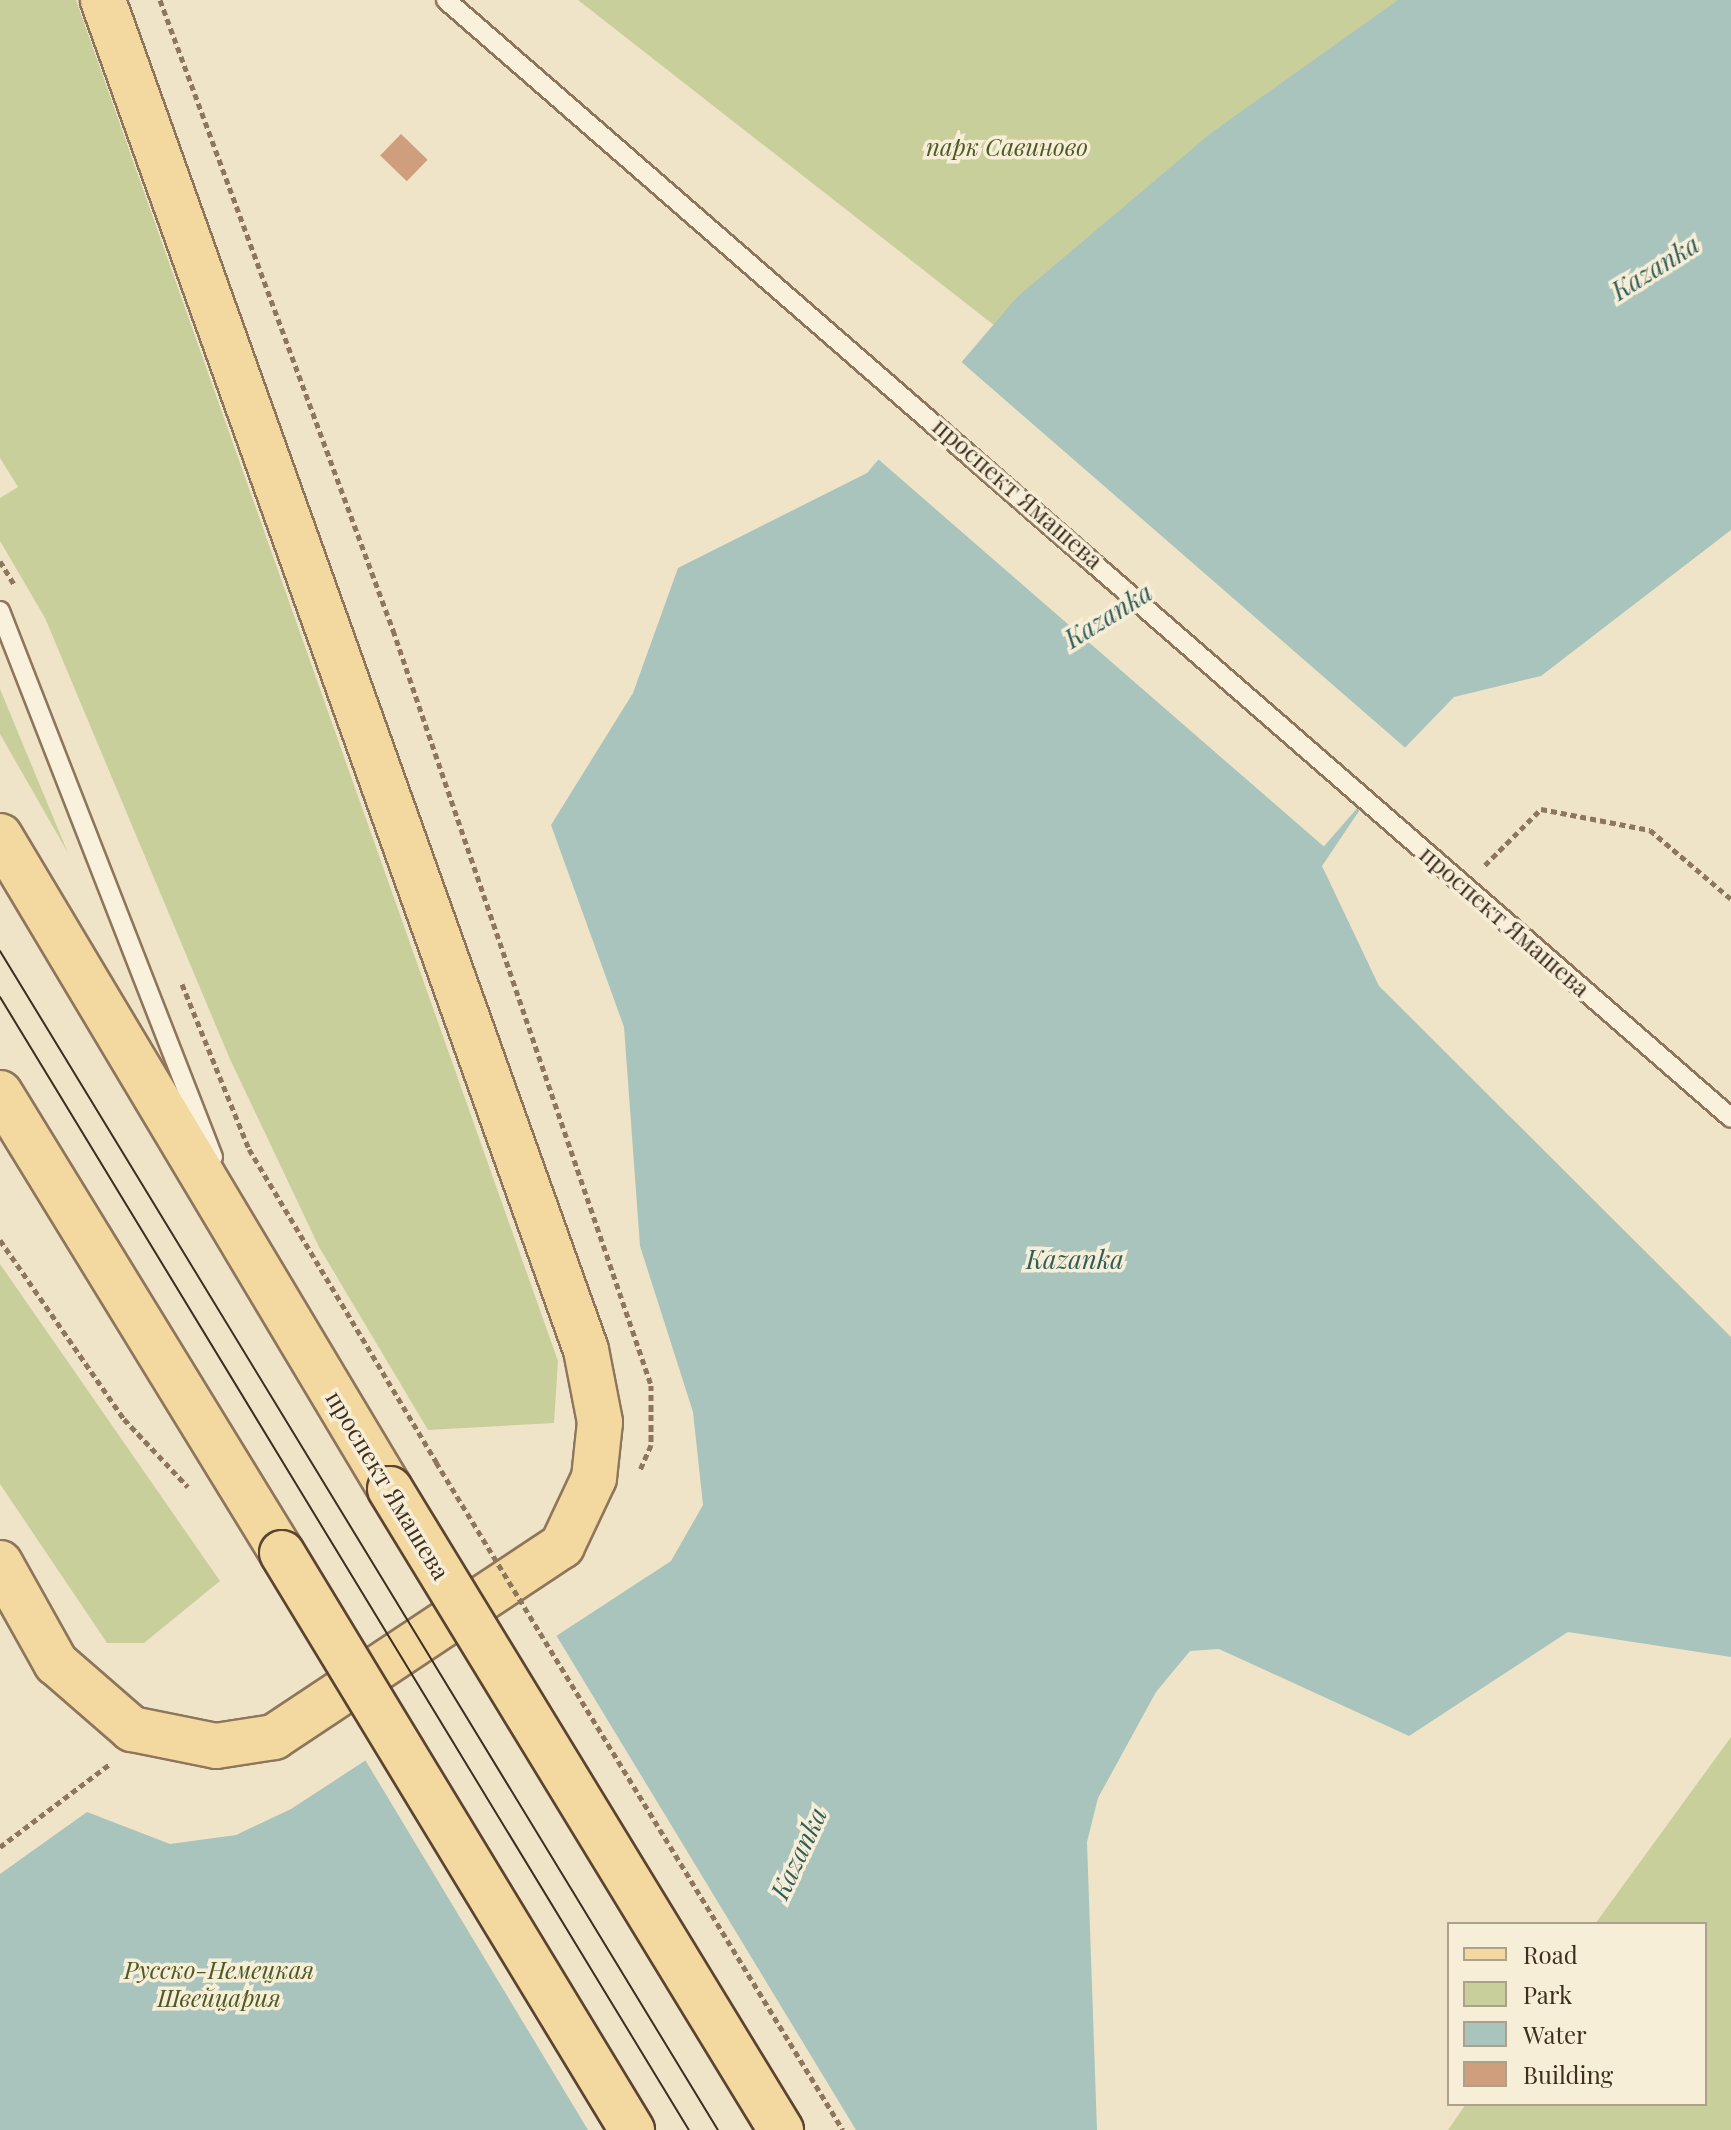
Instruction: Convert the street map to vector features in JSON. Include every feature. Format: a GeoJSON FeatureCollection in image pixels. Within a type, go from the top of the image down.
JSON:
{"type":"FeatureCollection","features":[{"type":"Feature","properties":{"kind":"main road"},"geometry":{"type":"LineString","coordinates":[[0,1563],[56,1663],[132,1729],[216,1746],[274,1737],[562,1546],[594,1478],[600,1422],[586,1350],[103,0]]}},
{"type":"Feature","properties":{"kind":"main road","name":"проспект Ямашева"},"geometry":{"type":"LineString","coordinates":[[0,836],[255,1268],[781,2130]]}},
{"type":"Feature","properties":{"kind":"main road"},"geometry":{"type":"LineString","coordinates":[[0,1093],[92,1239],[632,2130]]}},
{"type":"Feature","properties":{"kind":"main road"},"geometry":{"type":"LineString","coordinates":[[0,1142],[92,1239]]}},
{"type":"Feature","properties":{"kind":"lane","name":"проспект Ямашева"},"geometry":{"type":"LineString","coordinates":[[446,0],[857,350],[1731,1118]]}},
{"type":"Feature","properties":{"kind":"lane"},"geometry":{"type":"LineString","coordinates":[[0,611],[255,1268]]}},
{"type":"Feature","properties":{"kind":"path"},"geometry":{"type":"LineString","coordinates":[[160,0],[393,630],[651,1385],[651,1445],[633,1486]]}},
{"type":"Feature","properties":{"kind":"path"},"geometry":{"type":"LineString","coordinates":[[0,561],[20,595]]}},
{"type":"Feature","properties":{"kind":"path"},"geometry":{"type":"LineString","coordinates":[[1464,886],[1541,809],[1650,830],[1731,899]]}},
{"type":"Feature","properties":{"kind":"path"},"geometry":{"type":"LineString","coordinates":[[177,973],[249,1149],[843,2130]]}},
{"type":"Feature","properties":{"kind":"path"},"geometry":{"type":"LineString","coordinates":[[0,1240],[124,1419],[198,1497]]}},
{"type":"Feature","properties":{"kind":"path"},"geometry":{"type":"LineString","coordinates":[[519,1615],[533,1607]]}},
{"type":"Feature","properties":{"kind":"path"},"geometry":{"type":"LineString","coordinates":[[104,1749],[115,1760],[128,1764]]}},
{"type":"Feature","properties":{"kind":"path"},"geometry":{"type":"LineString","coordinates":[[0,1847],[115,1760]]}},
{"type":"Feature","properties":{"kind":"green space"},"geometry":{"type":"Polygon","coordinates":[[[0,0],[76,0],[558,1361],[554,1423],[428,1430],[319,1247],[229,1057],[45,618],[0,541],[0,498],[18,487],[0,458],[0,0]]]}},
{"type":"Feature","properties":{"kind":"green space","name":"парк Савиново"},"geometry":{"type":"Polygon","coordinates":[[[578,0],[1454,0],[1004,333],[578,0]]]}},
{"type":"Feature","properties":{"kind":"green space"},"geometry":{"type":"Polygon","coordinates":[[[0,689],[68,853],[0,734],[0,689]]]}},
{"type":"Feature","properties":{"kind":"green space"},"geometry":{"type":"Polygon","coordinates":[[[0,1264],[220,1581],[144,1643],[107,1643],[0,1484],[0,1264]]]}},
{"type":"Feature","properties":{"kind":"green space"},"geometry":{"type":"Polygon","coordinates":[[[1731,1737],[1731,2130],[1448,2130],[1465,2106],[1707,2106],[1707,1922],[1596,1922],[1731,1737]]]}},
{"type":"Feature","properties":{"kind":"water","name":"Kazanka"},"geometry":{"type":"Polygon","coordinates":[[[1398,0],[1731,0],[1731,530],[1541,676],[1454,697],[1394,759],[1322,866],[1379,986],[1731,1337],[1731,1657],[1568,1632],[1409,1736],[1219,1649],[1190,1651],[1156,1692],[1098,1798],[1087,1842],[1097,2130],[0,2130],[0,1874],[87,1812],[170,1844],[236,1835],[291,1809],[671,1561],[703,1505],[693,1412],[640,1246],[624,1027],[551,825],[633,693],[678,568],[867,473],[1017,297],[1211,133],[1398,0]]]}},
{"type":"Feature","properties":{"kind":"pier"},"geometry":{"type":"Polygon","coordinates":[[[958,359],[1408,750],[1324,847],[874,456],[958,359]]]}},
{"type":"Feature","properties":{"kind":"pier"},"geometry":{"type":"Polygon","coordinates":[[[556,1635],[856,2130],[588,2130],[364,1758],[556,1635]]]}},
{"type":"Feature","properties":{"kind":"building"},"geometry":{"type":"Polygon","coordinates":[[[401,134],[428,160],[407,181],[380,156],[401,134]]]}},
{"type":"Feature","properties":{"kind":"tram line"},"geometry":{"type":"LineString","coordinates":[[0,951],[718,2130]]}},
{"type":"Feature","properties":{"kind":"tram line"},"geometry":{"type":"LineString","coordinates":[[0,997],[689,2130]]}},
{"type":"Feature","properties":{"kind":"park label","name":"Русско-Немецкая Швейцария"},"geometry":{"type":"Point","coordinates":[219,1984]}}]}
